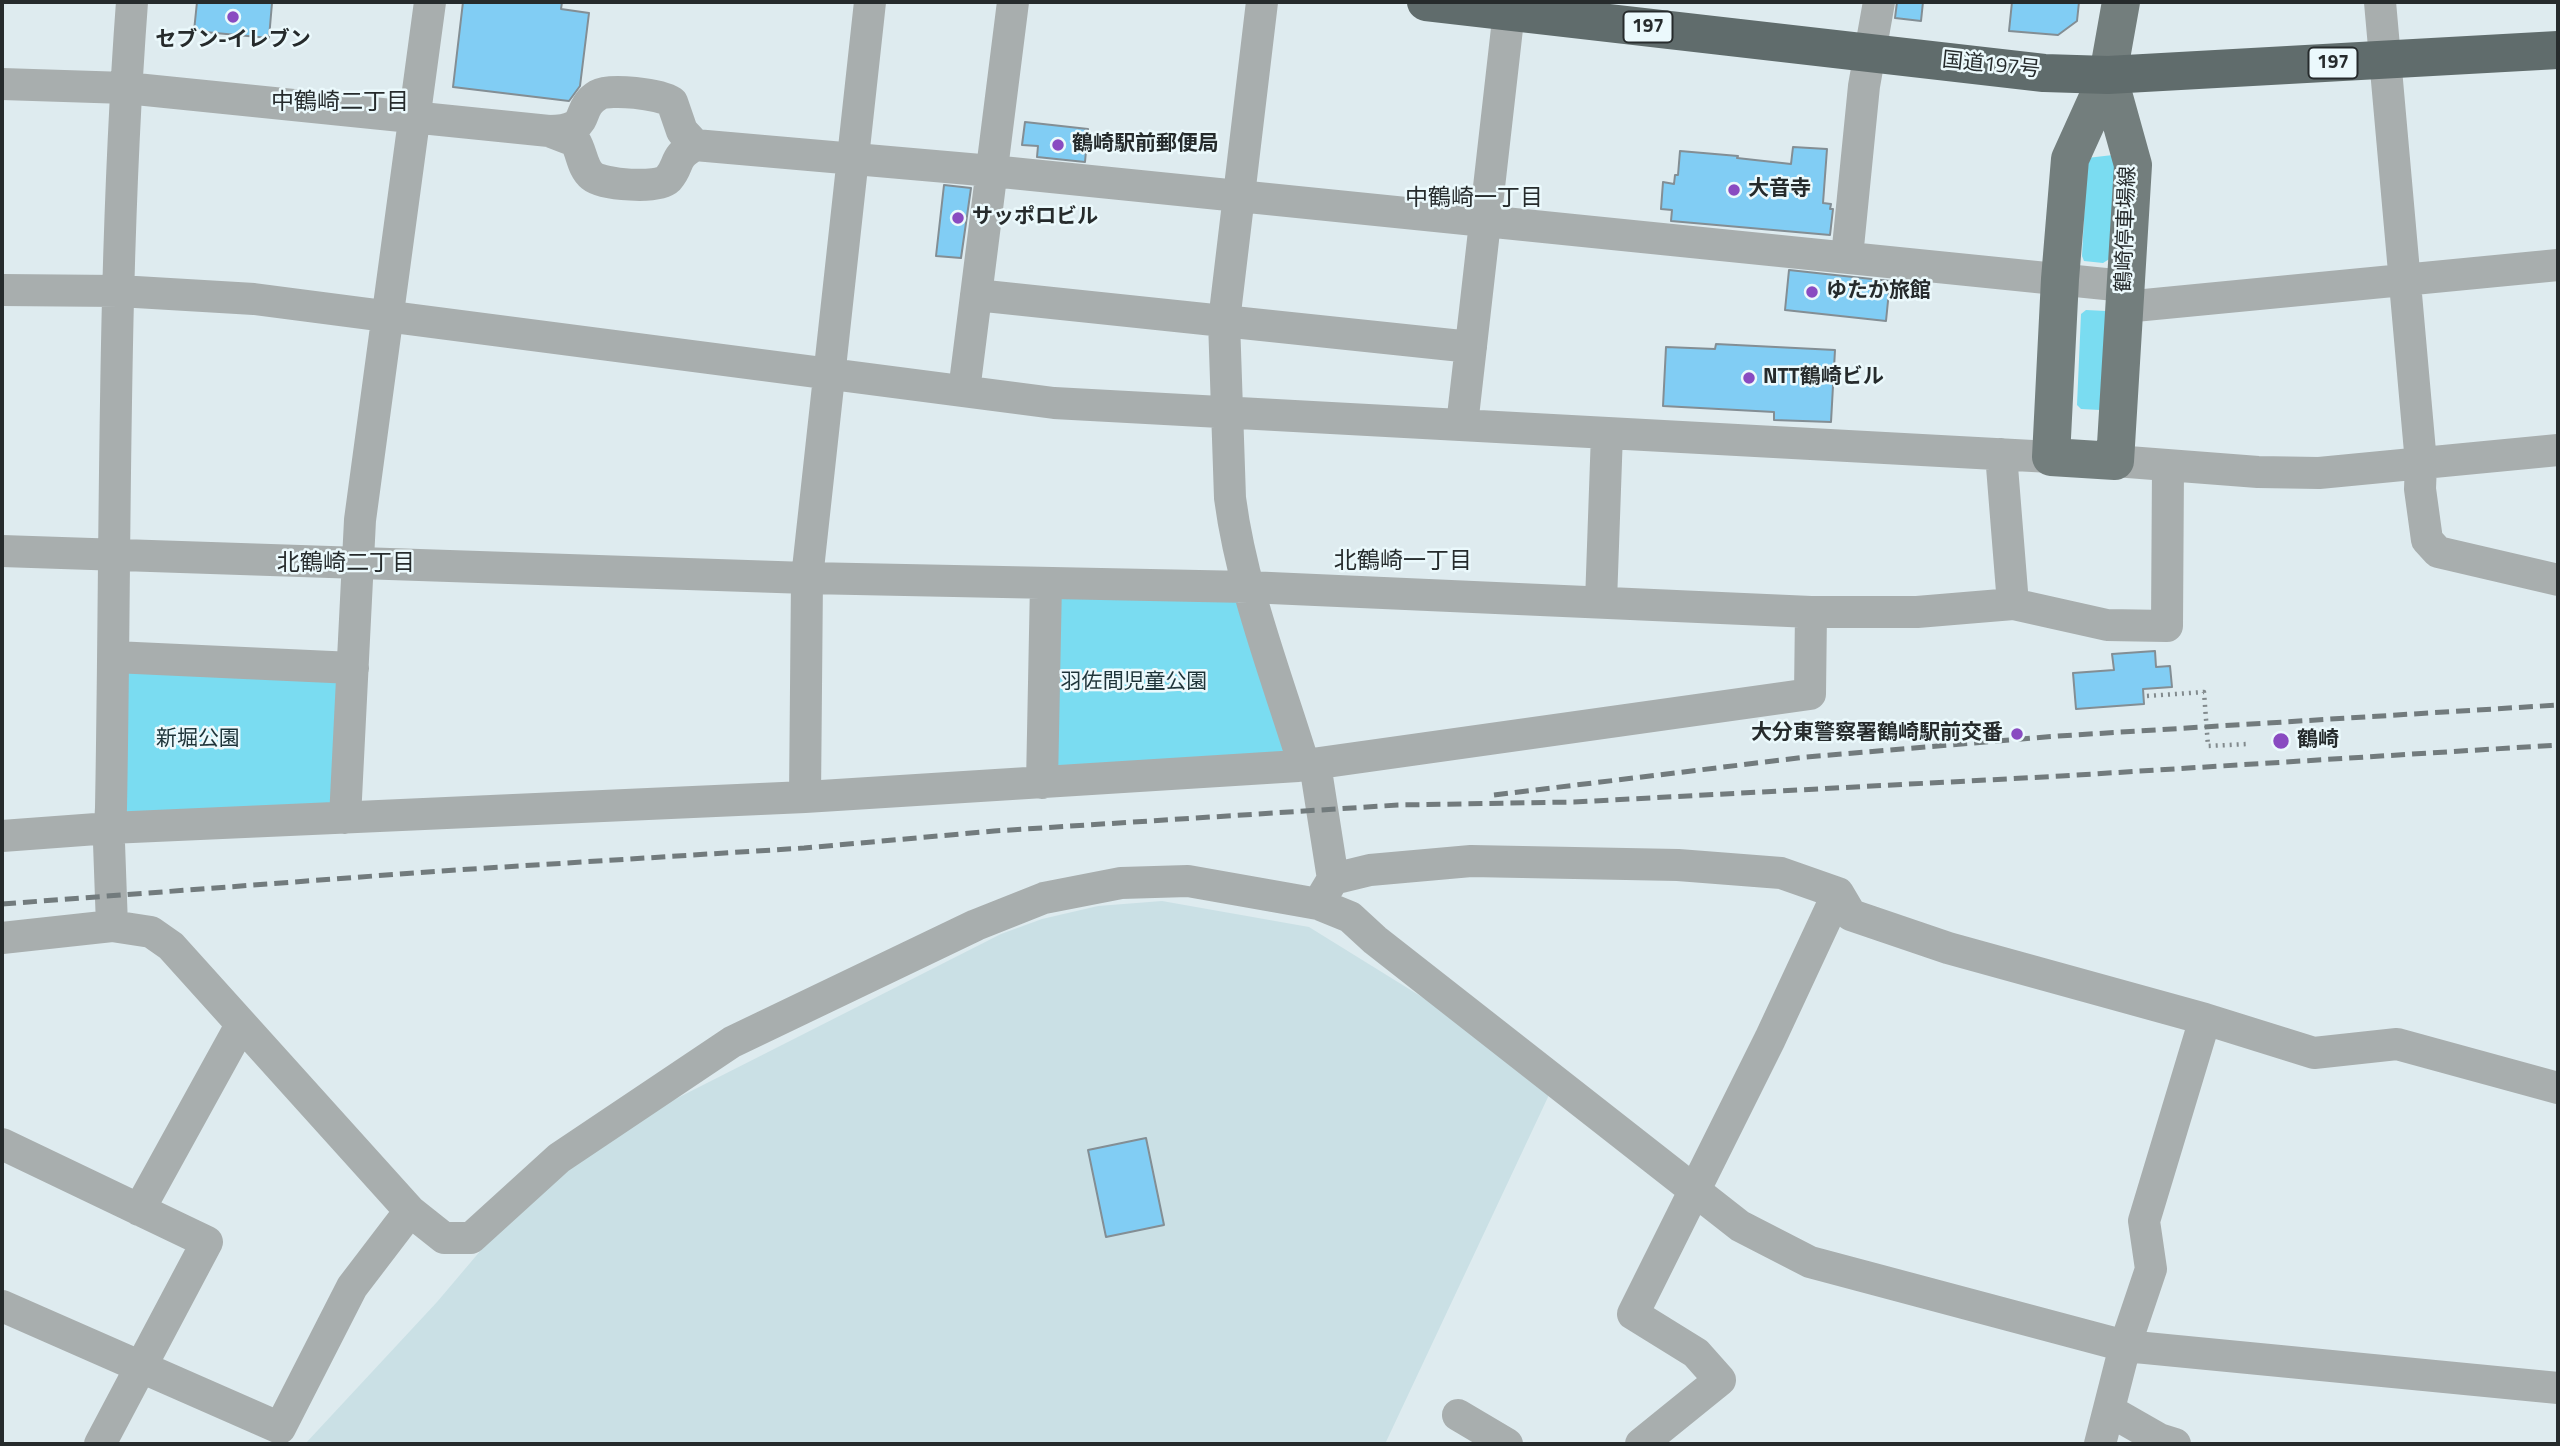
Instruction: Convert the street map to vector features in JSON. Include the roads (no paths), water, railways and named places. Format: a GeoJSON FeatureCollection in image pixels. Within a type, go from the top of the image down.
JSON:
{"type":"FeatureCollection","features":[{"type":"Feature","properties":{"kind":"highway","name":"国道197号"},"geometry":{"type":"LineString","coordinates":[[1426,2],[1510,6],[2044,73],[2108,75],[2558,50]]}},
{"type":"Feature","properties":{"kind":"main road"},"geometry":{"type":"LineString","coordinates":[[2115,461],[2051,457],[2060,279],[2070,159],[2108,75],[2121,2]]}},
{"type":"Feature","properties":{"kind":"main road","name":"鶴崎停車場線"},"geometry":{"type":"LineString","coordinates":[[2108,75],[2133,164],[2115,461]]}},
{"type":"Feature","properties":{"kind":"street"},"geometry":{"type":"LineString","coordinates":[[112,926],[111,818],[119,291],[126,88],[132,2]]}},
{"type":"Feature","properties":{"kind":"street"},"geometry":{"type":"LineString","coordinates":[[345,818],[360,520],[430,2]]}},
{"type":"Feature","properties":{"kind":"street"},"geometry":{"type":"LineString","coordinates":[[805,797],[807,578],[870,2]]}},
{"type":"Feature","properties":{"kind":"street"},"geometry":{"type":"LineString","coordinates":[[964,391],[1013,2]]}},
{"type":"Feature","properties":{"kind":"street"},"geometry":{"type":"LineString","coordinates":[[1262,2],[1224,321],[1230,498],[1233,525],[1248,587],[1310,764],[1325,891],[1375,940],[1740,1226],[1810,1262],[2125,1346],[2558,1388]]}},
{"type":"Feature","properties":{"kind":"street"},"geometry":{"type":"LineString","coordinates":[[1847,257],[1864,86],[1879,2]]}},
{"type":"Feature","properties":{"kind":"street"},"geometry":{"type":"LineString","coordinates":[[2380,2],[2421,463],[2420,489],[2427,540],[2438,552],[2558,580]]}},
{"type":"Feature","properties":{"kind":"street"},"geometry":{"type":"LineString","coordinates":[[1462,425],[1510,6]]}},
{"type":"Feature","properties":{"kind":"street"},"geometry":{"type":"LineString","coordinates":[[2,84],[126,88],[549,131],[576,126],[594,97],[601,93],[647,94],[672,102],[682,131],[695,145]]}},
{"type":"Feature","properties":{"kind":"street"},"geometry":{"type":"LineString","coordinates":[[549,131],[575,141],[587,171],[593,177],[621,183],[662,183],[678,157],[695,145],[853,157],[2060,279],[2124,297],[2404,280],[2558,265]]}},
{"type":"Feature","properties":{"kind":"street"},"geometry":{"type":"LineString","coordinates":[[2,290],[119,291],[254,299],[1054,402],[2051,457]]}},
{"type":"Feature","properties":{"kind":"street"},"geometry":{"type":"LineString","coordinates":[[976,295],[1471,348]]}},
{"type":"Feature","properties":{"kind":"street"},"geometry":{"type":"LineString","coordinates":[[1601,602],[1607,433]]}},
{"type":"Feature","properties":{"kind":"street"},"geometry":{"type":"LineString","coordinates":[[2115,461],[2168,467],[2319,472],[2558,450]]}},
{"type":"Feature","properties":{"kind":"street"},"geometry":{"type":"LineString","coordinates":[[2001,454],[2013,604]]}},
{"type":"Feature","properties":{"kind":"street"},"geometry":{"type":"LineString","coordinates":[[2,551],[807,578],[1248,587],[1811,612],[1917,612],[2013,604],[2107,625],[2167,626],[2168,467]]}},
{"type":"Feature","properties":{"kind":"street"},"geometry":{"type":"LineString","coordinates":[[1042,782],[1046,583]]}},
{"type":"Feature","properties":{"kind":"street"},"geometry":{"type":"LineString","coordinates":[[2,836],[111,818],[345,818],[805,797],[1310,764],[1810,694],[1811,612]]}},
{"type":"Feature","properties":{"kind":"street"},"geometry":{"type":"LineString","coordinates":[[114,657],[352,668]]}},
{"type":"Feature","properties":{"kind":"street"},"geometry":{"type":"LineString","coordinates":[[2,938],[112,926],[151,932],[171,946],[410,1211],[444,1238],[471,1238],[559,1158],[732,1042],[976,925],[1044,898],[1121,883],[1188,881],[1325,891],[1370,870],[1471,862],[1678,865],[1781,873],[1838,893],[1851,915],[1948,948],[2205,1019],[2314,1053],[2397,1044],[2558,1088]]}},
{"type":"Feature","properties":{"kind":"street"},"geometry":{"type":"LineString","coordinates":[[1641,1444],[1720,1381],[1696,1353],[1633,1314],[1696,1190],[1838,893]]}},
{"type":"Feature","properties":{"kind":"street"},"geometry":{"type":"LineString","coordinates":[[2100,1444],[2125,1346],[2151,1269],[2144,1221],[2205,1019]]}},
{"type":"Feature","properties":{"kind":"street"},"geometry":{"type":"LineString","coordinates":[[139,1210],[242,1025]]}},
{"type":"Feature","properties":{"kind":"street"},"geometry":{"type":"LineString","coordinates":[[2,1144],[206,1242],[100,1444]]}},
{"type":"Feature","properties":{"kind":"street"},"geometry":{"type":"LineString","coordinates":[[2,1306],[279,1428],[352,1287],[410,1211]]}},
{"type":"Feature","properties":{"kind":"street"},"geometry":{"type":"LineString","coordinates":[[2110,1411],[2159,1439],[2175,1444]]}},
{"type":"Feature","properties":{"kind":"street"},"geometry":{"type":"LineString","coordinates":[[1458,1415],[1507,1444]]}},
{"type":"Feature","properties":{"kind":"railway"},"geometry":{"type":"LineString","coordinates":[[1494,795],[1806,757],[2058,736],[2558,705]]}},
{"type":"Feature","properties":{"kind":"railway"},"geometry":{"type":"LineString","coordinates":[[2,904],[440,871],[804,848],[994,831],[1398,805],[1574,802],[2061,776],[2558,745]]}},
{"type":"Feature","properties":{"kind":"place","name":"セブン-イレブン"},"geometry":{"type":"Point","coordinates":[233,17]}},
{"type":"Feature","properties":{"kind":"place","name":"鶴崎駅前郵便局"},"geometry":{"type":"Point","coordinates":[1058,145]}},
{"type":"Feature","properties":{"kind":"place","name":"大音寺"},"geometry":{"type":"Point","coordinates":[1734,190]}},
{"type":"Feature","properties":{"kind":"place","name":"サッポロビル"},"geometry":{"type":"Point","coordinates":[958,218]}},
{"type":"Feature","properties":{"kind":"place","name":"ゆたか旅館"},"geometry":{"type":"Point","coordinates":[1812,292]}},
{"type":"Feature","properties":{"kind":"place","name":"NTT鶴崎ビル"},"geometry":{"type":"Point","coordinates":[1749,378]}},
{"type":"Feature","properties":{"kind":"place","name":"大分東警察署鶴崎駅前交番"},"geometry":{"type":"Point","coordinates":[2017,734]}},
{"type":"Feature","properties":{"kind":"place","name":"鶴崎"},"geometry":{"type":"Point","coordinates":[2281,741]}},
{"type":"Feature","properties":{"kind":"district","name":"中鶴崎二丁目"},"geometry":{"type":"Point","coordinates":[340,103]}},
{"type":"Feature","properties":{"kind":"district","name":"中鶴崎一丁目"},"geometry":{"type":"Point","coordinates":[1474,199]}},
{"type":"Feature","properties":{"kind":"district","name":"北鶴崎一丁目"},"geometry":{"type":"Point","coordinates":[1403,562]}},
{"type":"Feature","properties":{"kind":"district","name":"北鶴崎二丁目"},"geometry":{"type":"Point","coordinates":[346,564]}},
{"type":"Feature","properties":{"kind":"park label","name":"羽佐間児童公園"},"geometry":{"type":"Point","coordinates":[1134,683]}},
{"type":"Feature","properties":{"kind":"park label","name":"新堀公園"},"geometry":{"type":"Point","coordinates":[198,740]}}]}
